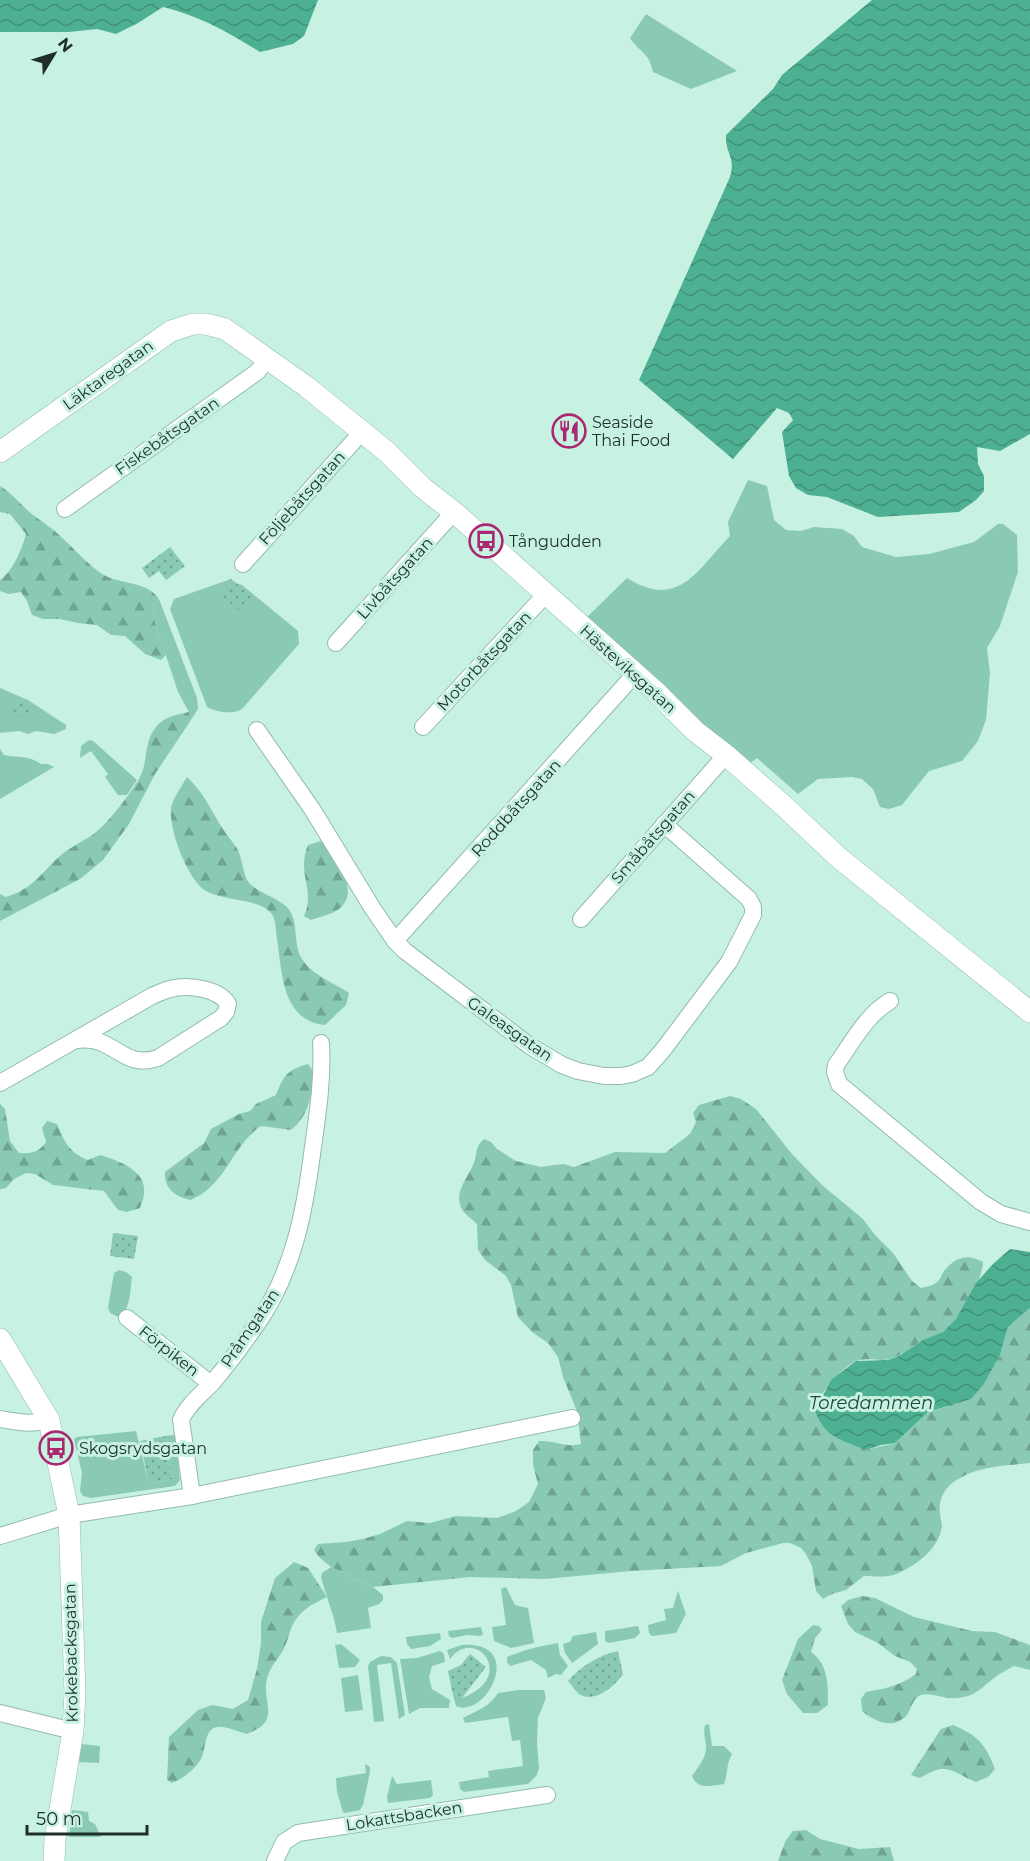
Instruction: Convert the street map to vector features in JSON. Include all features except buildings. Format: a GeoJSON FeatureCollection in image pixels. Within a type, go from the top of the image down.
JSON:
{"type":"FeatureCollection","features":[{"type":"Feature","properties":{"kind":"street","name":"Läktaregatan"},"geometry":{"type":"LineString","coordinates":[[0,452],[171,331],[193,324],[206,324],[225,329]]}},
{"type":"Feature","properties":{"kind":"street","name":"Hästeviksgatan"},"geometry":{"type":"LineString","coordinates":[[225,329],[307,387],[387,452],[423,488],[454,512],[635,674],[695,731],[726,755],[838,857],[1030,1012]]}},
{"type":"Feature","properties":{"kind":"street","name":"Fiskebåtsgatan"},"geometry":{"type":"LineString","coordinates":[[65,509],[257,372],[267,359]]}},
{"type":"Feature","properties":{"kind":"street","name":"Följebåtsgatan"},"geometry":{"type":"LineString","coordinates":[[243,564],[362,432]]}},
{"type":"Feature","properties":{"kind":"street","name":"Livbåtsgatan"},"geometry":{"type":"LineString","coordinates":[[336,643],[454,512]]}},
{"type":"Feature","properties":{"kind":"street","name":"Motorbåtsgatan"},"geometry":{"type":"LineString","coordinates":[[423,727],[546,594]]}},
{"type":"Feature","properties":{"kind":"street","name":"Roddbåtsgatan"},"geometry":{"type":"LineString","coordinates":[[395,941],[635,674]]}},
{"type":"Feature","properties":{"kind":"street","name":"Galeasgatan"},"geometry":{"type":"LineString","coordinates":[[257,730],[312,809],[395,941],[530,1046],[560,1064],[584,1073],[604,1076],[632,1074],[648,1067],[718,978],[741,942],[753,915],[753,907],[749,899],[664,824]]}},
{"type":"Feature","properties":{"kind":"street","name":"Småbåtsgatan"},"geometry":{"type":"LineString","coordinates":[[581,919],[726,755]]}},
{"type":"Feature","properties":{"kind":"street"},"geometry":{"type":"LineString","coordinates":[[0,1083],[152,996],[173,988],[183,987],[208,991],[221,995],[228,1004],[221,1018],[150,1061],[143,1062],[127,1057],[90,1039],[76,1040]]}},
{"type":"Feature","properties":{"kind":"street"},"geometry":{"type":"LineString","coordinates":[[890,1001],[879,1007],[867,1021],[836,1065],[838,1084],[981,1202],[1001,1214],[1030,1222]]}},
{"type":"Feature","properties":{"kind":"street","name":"Pråmgatan"},"geometry":{"type":"LineString","coordinates":[[192,1496],[181,1420],[259,1321],[281,1281],[293,1252],[302,1220],[321,1089],[321,1043]]}},
{"type":"Feature","properties":{"kind":"street","name":"Förpiken"},"geometry":{"type":"LineString","coordinates":[[128,1317],[211,1384]]}},
{"type":"Feature","properties":{"kind":"street","name":"Krokebacksgatan"},"geometry":{"type":"LineString","coordinates":[[0,1339],[49,1420],[69,1515],[75,1693],[73,1731],[55,1839],[54,1861]]}},
{"type":"Feature","properties":{"kind":"street"},"geometry":{"type":"LineString","coordinates":[[0,1536],[69,1515],[192,1496],[572,1418]]}},
{"type":"Feature","properties":{"kind":"street"},"geometry":{"type":"LineString","coordinates":[[0,1419],[22,1423],[49,1420]]}},
{"type":"Feature","properties":{"kind":"street"},"geometry":{"type":"LineString","coordinates":[[0,1713],[73,1731]]}},
{"type":"Feature","properties":{"kind":"street","name":"Lokattsbacken"},"geometry":{"type":"LineString","coordinates":[[275,1861],[284,1842],[298,1833],[547,1794]]}},
{"type":"Feature","properties":{"kind":"green space"},"geometry":{"type":"Polygon","coordinates":[[[646,14],[737,71],[691,89],[653,72],[647,56],[630,38],[646,14]]]}},
{"type":"Feature","properties":{"kind":"green space"},"geometry":{"type":"Polygon","coordinates":[[[748,480],[767,486],[774,520],[786,530],[801,531],[814,527],[842,529],[854,536],[862,547],[896,557],[929,554],[974,542],[998,524],[1003,524],[1017,535],[1018,572],[1000,626],[987,648],[990,673],[986,720],[978,741],[962,761],[929,771],[902,805],[889,809],[880,807],[873,789],[862,779],[852,777],[818,779],[798,794],[757,758],[745,767],[585,619],[627,578],[645,587],[660,590],[673,588],[696,573],[730,536],[728,522],[748,480]]]}},
{"type":"Feature","properties":{"kind":"green space"},"geometry":{"type":"Polygon","coordinates":[[[0,486],[105,576],[147,588],[159,599],[153,605],[155,622],[166,655],[161,660],[145,654],[125,636],[111,635],[97,625],[43,619],[32,615],[21,592],[9,594],[0,591],[0,580],[13,565],[26,534],[10,514],[0,512],[0,486]]]}},
{"type":"Feature","properties":{"kind":"green space"},"geometry":{"type":"Polygon","coordinates":[[[170,547],[185,566],[166,580],[159,571],[149,578],[142,568],[170,547]]]}},
{"type":"Feature","properties":{"kind":"green space"},"geometry":{"type":"Polygon","coordinates":[[[231,579],[242,585],[298,631],[299,644],[242,709],[229,712],[207,707],[170,609],[174,599],[231,579]]]}},
{"type":"Feature","properties":{"kind":"green space"},"geometry":{"type":"Polygon","coordinates":[[[231,579],[252,597],[240,611],[219,594],[231,579]]]}},
{"type":"Feature","properties":{"kind":"green space"},"geometry":{"type":"Polygon","coordinates":[[[159,599],[197,698],[198,709],[189,723],[189,712],[178,692],[155,622],[153,605],[159,599]]]}},
{"type":"Feature","properties":{"kind":"green space"},"geometry":{"type":"Polygon","coordinates":[[[0,688],[28,700],[66,725],[66,729],[54,734],[36,731],[28,734],[19,731],[0,733],[0,688]]]}},
{"type":"Feature","properties":{"kind":"green space"},"geometry":{"type":"Polygon","coordinates":[[[17,701],[35,708],[30,720],[12,713],[17,701]]]}},
{"type":"Feature","properties":{"kind":"green space"},"geometry":{"type":"Polygon","coordinates":[[[189,712],[189,723],[155,774],[129,824],[103,860],[80,879],[0,921],[0,894],[6,897],[23,889],[36,880],[64,853],[100,828],[138,781],[152,732],[159,723],[167,718],[189,712]]]}},
{"type":"Feature","properties":{"kind":"green space"},"geometry":{"type":"Polygon","coordinates":[[[89,740],[137,780],[127,795],[118,795],[105,777],[108,774],[91,751],[80,758],[81,746],[89,740]]]}},
{"type":"Feature","properties":{"kind":"green space"},"geometry":{"type":"Polygon","coordinates":[[[0,749],[4,755],[28,758],[54,767],[0,799],[0,749]]]}},
{"type":"Feature","properties":{"kind":"green space"},"geometry":{"type":"Polygon","coordinates":[[[187,777],[203,796],[237,849],[248,882],[283,903],[291,913],[297,946],[302,959],[317,974],[349,993],[346,1005],[325,1025],[311,1022],[300,1015],[292,1005],[283,980],[275,921],[268,910],[253,903],[206,891],[186,866],[176,842],[171,809],[187,777]]]}},
{"type":"Feature","properties":{"kind":"green space"},"geometry":{"type":"Polygon","coordinates":[[[321,841],[344,875],[348,893],[346,901],[339,909],[311,920],[304,916],[308,898],[305,855],[308,845],[321,841]]]}},
{"type":"Feature","properties":{"kind":"green space"},"geometry":{"type":"Polygon","coordinates":[[[308,1064],[314,1072],[308,1104],[302,1118],[291,1130],[261,1126],[246,1140],[215,1183],[204,1193],[191,1200],[180,1197],[169,1188],[165,1172],[204,1143],[211,1129],[239,1114],[250,1111],[256,1104],[276,1095],[287,1074],[308,1064]]]}},
{"type":"Feature","properties":{"kind":"green space"},"geometry":{"type":"Polygon","coordinates":[[[730,1096],[741,1099],[756,1109],[792,1154],[822,1185],[863,1219],[893,1253],[912,1281],[921,1288],[937,1282],[948,1266],[957,1260],[967,1257],[983,1262],[975,1289],[963,1310],[949,1327],[894,1358],[862,1359],[847,1366],[813,1405],[866,1450],[895,1443],[928,1412],[946,1407],[984,1384],[1000,1355],[1008,1327],[1030,1308],[1030,1463],[979,1470],[960,1478],[948,1487],[942,1497],[940,1534],[925,1556],[896,1574],[864,1576],[846,1590],[823,1599],[816,1591],[812,1566],[806,1554],[801,1548],[790,1543],[746,1553],[721,1566],[544,1579],[470,1577],[373,1587],[331,1567],[319,1557],[314,1550],[318,1544],[363,1539],[380,1534],[407,1521],[430,1523],[456,1516],[497,1518],[516,1511],[529,1502],[538,1484],[533,1465],[533,1450],[539,1441],[581,1444],[577,1411],[563,1377],[558,1357],[548,1343],[532,1332],[518,1317],[511,1285],[506,1276],[485,1260],[478,1250],[477,1224],[463,1211],[460,1204],[460,1191],[473,1166],[481,1142],[484,1139],[491,1142],[497,1149],[516,1161],[541,1167],[563,1164],[574,1167],[615,1152],[665,1153],[690,1134],[696,1122],[693,1113],[699,1105],[730,1096]]]}},
{"type":"Feature","properties":{"kind":"green space"},"geometry":{"type":"Polygon","coordinates":[[[0,1104],[5,1109],[10,1141],[19,1153],[31,1153],[41,1148],[46,1142],[42,1128],[47,1121],[57,1124],[68,1146],[77,1154],[88,1160],[100,1155],[136,1172],[144,1187],[144,1197],[140,1208],[127,1212],[118,1210],[104,1191],[53,1185],[35,1174],[26,1173],[14,1179],[6,1188],[0,1189],[0,1104]]]}},
{"type":"Feature","properties":{"kind":"green space"},"geometry":{"type":"Polygon","coordinates":[[[113,1233],[138,1236],[134,1259],[110,1256],[113,1233]]]}},
{"type":"Feature","properties":{"kind":"green space"},"geometry":{"type":"Polygon","coordinates":[[[119,1270],[132,1277],[128,1305],[118,1317],[110,1313],[108,1307],[114,1273],[119,1270]]]}},
{"type":"Feature","properties":{"kind":"green space"},"geometry":{"type":"Polygon","coordinates":[[[136,1431],[149,1484],[173,1479],[165,1436],[175,1435],[180,1480],[175,1486],[91,1498],[83,1496],[80,1491],[82,1473],[74,1439],[136,1431]]]}},
{"type":"Feature","properties":{"kind":"green space"},"geometry":{"type":"Polygon","coordinates":[[[165,1436],[173,1479],[149,1484],[140,1441],[165,1436]]]}},
{"type":"Feature","properties":{"kind":"green space"},"geometry":{"type":"Polygon","coordinates":[[[294,1562],[308,1568],[327,1597],[302,1612],[292,1626],[287,1643],[266,1682],[268,1709],[266,1721],[247,1734],[223,1727],[212,1729],[207,1737],[201,1759],[192,1770],[172,1783],[167,1780],[169,1737],[198,1710],[212,1705],[233,1709],[248,1700],[257,1669],[261,1622],[275,1578],[294,1562]]]}},
{"type":"Feature","properties":{"kind":"green space"},"geometry":{"type":"Polygon","coordinates":[[[331,1567],[373,1587],[383,1595],[383,1600],[379,1604],[368,1608],[371,1628],[337,1633],[321,1578],[322,1573],[331,1567]]]}},
{"type":"Feature","properties":{"kind":"green space"},"geometry":{"type":"Polygon","coordinates":[[[506,1587],[515,1605],[528,1608],[534,1643],[511,1648],[494,1641],[492,1627],[506,1625],[501,1589],[506,1587]]]}},
{"type":"Feature","properties":{"kind":"green space"},"geometry":{"type":"Polygon","coordinates":[[[678,1591],[686,1614],[676,1633],[652,1636],[648,1625],[666,1620],[664,1609],[673,1608],[678,1591]]]}},
{"type":"Feature","properties":{"kind":"green space"},"geometry":{"type":"Polygon","coordinates":[[[862,1596],[875,1598],[914,1617],[972,1631],[995,1632],[1030,1645],[1030,1670],[1014,1666],[996,1676],[978,1691],[964,1697],[921,1695],[915,1699],[905,1717],[894,1723],[871,1718],[862,1711],[861,1699],[866,1692],[899,1684],[916,1674],[917,1669],[910,1662],[895,1656],[878,1643],[855,1632],[848,1624],[841,1606],[848,1600],[862,1596]]]}},
{"type":"Feature","properties":{"kind":"green space"},"geometry":{"type":"Polygon","coordinates":[[[813,1625],[819,1626],[822,1630],[815,1638],[811,1652],[824,1669],[828,1705],[817,1713],[803,1713],[787,1694],[782,1680],[798,1639],[813,1625]]]}},
{"type":"Feature","properties":{"kind":"green space"},"geometry":{"type":"Polygon","coordinates":[[[638,1626],[640,1633],[635,1638],[609,1643],[605,1641],[605,1631],[638,1626]]]}},
{"type":"Feature","properties":{"kind":"green space"},"geometry":{"type":"Polygon","coordinates":[[[481,1627],[483,1634],[481,1636],[467,1635],[452,1638],[448,1631],[481,1627]]]}},
{"type":"Feature","properties":{"kind":"green space"},"geometry":{"type":"Polygon","coordinates":[[[596,1632],[598,1644],[572,1663],[565,1653],[563,1644],[570,1642],[573,1636],[596,1632]]]}},
{"type":"Feature","properties":{"kind":"green space"},"geometry":{"type":"Polygon","coordinates":[[[440,1633],[441,1639],[430,1646],[411,1649],[407,1644],[406,1637],[440,1633]]]}},
{"type":"Feature","properties":{"kind":"green space"},"geometry":{"type":"Polygon","coordinates":[[[558,1643],[560,1655],[568,1666],[561,1675],[556,1674],[548,1678],[546,1670],[531,1660],[510,1666],[507,1662],[507,1657],[532,1648],[558,1643]]]}},
{"type":"Feature","properties":{"kind":"green space"},"geometry":{"type":"Polygon","coordinates":[[[341,1644],[360,1660],[355,1667],[339,1668],[335,1645],[341,1644]]]}},
{"type":"Feature","properties":{"kind":"green space"},"geometry":{"type":"Polygon","coordinates":[[[462,1645],[482,1647],[493,1655],[497,1666],[495,1679],[488,1692],[479,1702],[468,1707],[456,1706],[452,1691],[462,1698],[479,1689],[488,1678],[490,1667],[486,1658],[479,1651],[470,1648],[460,1650],[450,1659],[447,1650],[462,1645]]]}},
{"type":"Feature","properties":{"kind":"green space"},"geometry":{"type":"Polygon","coordinates":[[[440,1651],[444,1654],[445,1662],[432,1666],[429,1677],[432,1689],[450,1700],[449,1708],[420,1708],[409,1714],[400,1659],[417,1658],[440,1651]]]}},
{"type":"Feature","properties":{"kind":"green space"},"geometry":{"type":"Polygon","coordinates":[[[618,1651],[623,1674],[615,1683],[605,1692],[592,1697],[577,1693],[568,1681],[591,1662],[618,1651]]]}},
{"type":"Feature","properties":{"kind":"green space"},"geometry":{"type":"Polygon","coordinates":[[[470,1654],[486,1667],[462,1698],[452,1691],[448,1671],[461,1665],[470,1654]]]}},
{"type":"Feature","properties":{"kind":"green space"},"geometry":{"type":"Polygon","coordinates":[[[381,1656],[391,1657],[397,1663],[405,1715],[399,1719],[391,1663],[377,1665],[384,1721],[374,1722],[368,1666],[370,1662],[381,1656]]]}},
{"type":"Feature","properties":{"kind":"green space"},"geometry":{"type":"Polygon","coordinates":[[[358,1675],[363,1710],[345,1712],[341,1678],[358,1675]]]}},
{"type":"Feature","properties":{"kind":"green space"},"geometry":{"type":"Polygon","coordinates":[[[544,1690],[546,1698],[538,1718],[539,1768],[537,1775],[528,1784],[464,1792],[460,1789],[459,1782],[489,1777],[488,1771],[523,1766],[520,1740],[512,1741],[508,1717],[465,1723],[463,1718],[478,1711],[498,1693],[544,1690]]]}},
{"type":"Feature","properties":{"kind":"green space"},"geometry":{"type":"Polygon","coordinates":[[[709,1724],[712,1746],[724,1746],[732,1754],[724,1784],[714,1786],[701,1785],[692,1776],[705,1754],[704,1728],[709,1724]]]}},
{"type":"Feature","properties":{"kind":"green space"},"geometry":{"type":"Polygon","coordinates":[[[953,1725],[980,1741],[995,1769],[988,1777],[976,1782],[954,1771],[943,1769],[920,1778],[911,1775],[941,1729],[953,1725]]]}},
{"type":"Feature","properties":{"kind":"green space"},"geometry":{"type":"Polygon","coordinates":[[[81,1744],[100,1746],[99,1763],[79,1762],[81,1744]]]}},
{"type":"Feature","properties":{"kind":"green space"},"geometry":{"type":"Polygon","coordinates":[[[365,1764],[370,1767],[370,1772],[363,1805],[360,1810],[345,1813],[337,1792],[336,1778],[366,1773],[365,1764]]]}},
{"type":"Feature","properties":{"kind":"green space"},"geometry":{"type":"Polygon","coordinates":[[[392,1776],[397,1784],[431,1780],[433,1795],[430,1798],[388,1803],[387,1797],[392,1776]]]}},
{"type":"Feature","properties":{"kind":"green space"},"geometry":{"type":"Polygon","coordinates":[[[72,1810],[88,1812],[89,1821],[95,1824],[101,1837],[69,1837],[72,1810]]]}},
{"type":"Feature","properties":{"kind":"green space"},"geometry":{"type":"Polygon","coordinates":[[[806,1830],[820,1839],[859,1849],[890,1847],[894,1861],[778,1861],[786,1840],[793,1831],[806,1830]]]}},
{"type":"Feature","properties":{"kind":"water"},"geometry":{"type":"Polygon","coordinates":[[[0,0],[318,0],[304,36],[293,44],[260,52],[213,25],[163,7],[116,34],[97,29],[69,32],[0,32],[0,0]]]}},
{"type":"Feature","properties":{"kind":"water"},"geometry":{"type":"Polygon","coordinates":[[[872,0],[1030,0],[1030,434],[1000,451],[977,447],[978,464],[984,476],[984,491],[959,512],[878,517],[827,497],[808,495],[796,488],[789,476],[782,432],[793,420],[789,413],[777,408],[733,459],[639,380],[730,177],[732,164],[726,135],[773,89],[782,75],[872,0]]]}},
{"type":"Feature","properties":{"kind":"water","name":"Toredammen"},"geometry":{"type":"Polygon","coordinates":[[[1010,1249],[1030,1252],[1030,1308],[1008,1327],[1000,1355],[984,1384],[971,1399],[928,1412],[895,1443],[866,1450],[832,1435],[821,1424],[813,1405],[825,1392],[831,1380],[856,1361],[888,1360],[899,1356],[923,1340],[943,1332],[956,1319],[976,1283],[1010,1249]]]}},
{"type":"Feature","properties":{"kind":"place","name":"Seaside Thai Food"},"geometry":{"type":"Point","coordinates":[569,431]}},
{"type":"Feature","properties":{"kind":"place","name":"Tångudden"},"geometry":{"type":"Point","coordinates":[486,541]}},
{"type":"Feature","properties":{"kind":"place","name":"Skogsrydsgatan"},"geometry":{"type":"Point","coordinates":[56,1448]}}]}
